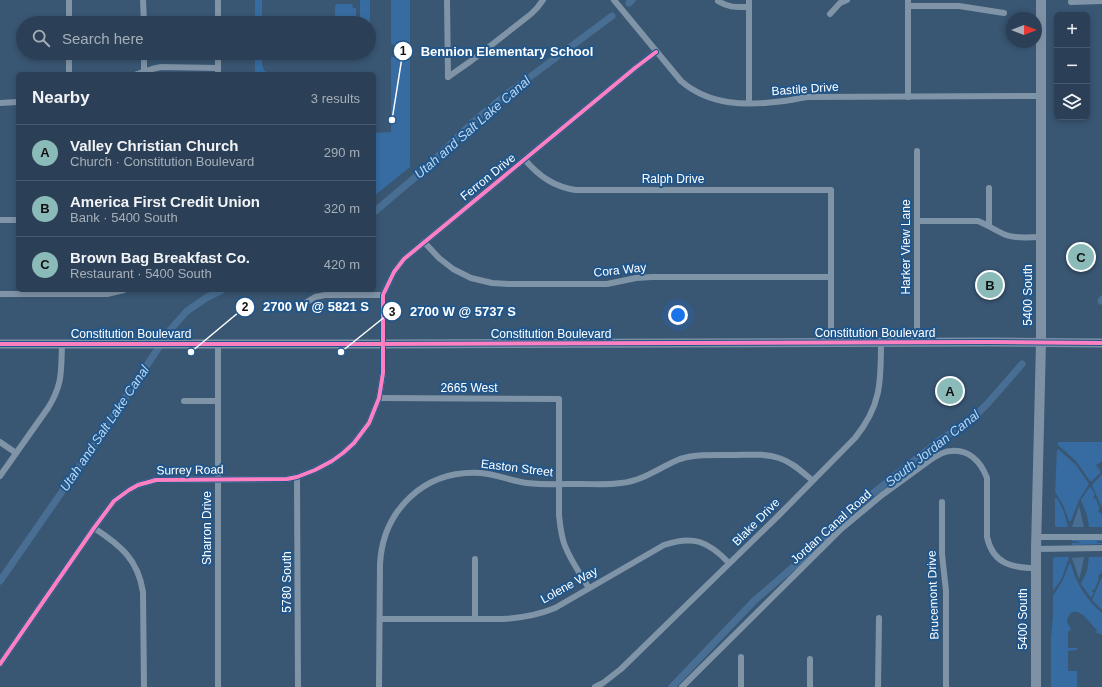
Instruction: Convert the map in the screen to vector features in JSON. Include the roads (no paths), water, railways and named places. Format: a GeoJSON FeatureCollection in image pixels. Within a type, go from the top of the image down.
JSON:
{"type":"FeatureCollection","features":[{"type":"Feature","properties":{"kind":"main road","name":"5400 South"},"geometry":{"type":"LineString","coordinates":[[1036,687],[1036,537],[1041,342],[1041,0]]}},
{"type":"Feature","properties":{"kind":"main road","name":"Constitution Boulevard"},"geometry":{"type":"LineString","coordinates":[[0,344],[1102,343]]}},
{"type":"Feature","properties":{"kind":"street"},"geometry":{"type":"LineString","coordinates":[[69,0],[69,16]]}},
{"type":"Feature","properties":{"kind":"street"},"geometry":{"type":"LineString","coordinates":[[143,0],[144,16]]}},
{"type":"Feature","properties":{"kind":"street"},"geometry":{"type":"LineString","coordinates":[[218,0],[218,16]]}},
{"type":"Feature","properties":{"kind":"street"},"geometry":{"type":"LineString","coordinates":[[447,0],[448,77],[471,61],[525,18],[537,8],[543,0]]}},
{"type":"Feature","properties":{"kind":"street","name":"Bastile Drive"},"geometry":{"type":"LineString","coordinates":[[614,0],[681,81],[703,95],[711,98],[730,102],[749,103],[779,102],[808,98],[1041,96]]}},
{"type":"Feature","properties":{"kind":"street"},"geometry":{"type":"LineString","coordinates":[[749,0],[749,103]]}},
{"type":"Feature","properties":{"kind":"street"},"geometry":{"type":"LineString","coordinates":[[830,14],[840,3],[847,0]]}},
{"type":"Feature","properties":{"kind":"street"},"geometry":{"type":"LineString","coordinates":[[718,1],[725,6],[749,7]]}},
{"type":"Feature","properties":{"kind":"street"},"geometry":{"type":"LineString","coordinates":[[1071,2],[1102,2]]}},
{"type":"Feature","properties":{"kind":"street"},"geometry":{"type":"LineString","coordinates":[[908,97],[908,3],[958,6],[1004,13]]}},
{"type":"Feature","properties":{"kind":"street","name":"Ferron Drive"},"geometry":{"type":"LineString","coordinates":[[382,344],[383,295],[391,276],[399,264],[656,52]]}},
{"type":"Feature","properties":{"kind":"street"},"geometry":{"type":"LineString","coordinates":[[69,60],[69,72]]}},
{"type":"Feature","properties":{"kind":"street"},"geometry":{"type":"LineString","coordinates":[[144,60],[144,71],[160,67],[218,71],[218,60]]}},
{"type":"Feature","properties":{"kind":"street"},"geometry":{"type":"LineString","coordinates":[[0,103],[16,102]]}},
{"type":"Feature","properties":{"kind":"street","name":"Harker View Lane"},"geometry":{"type":"LineString","coordinates":[[917,152],[917,343]]}},
{"type":"Feature","properties":{"kind":"street","name":"Ralph Drive"},"geometry":{"type":"LineString","coordinates":[[525,160],[546,180],[564,188],[576,190],[831,190],[831,277]]}},
{"type":"Feature","properties":{"kind":"street"},"geometry":{"type":"LineString","coordinates":[[989,188],[989,226]]}},
{"type":"Feature","properties":{"kind":"street"},"geometry":{"type":"LineString","coordinates":[[0,220],[16,220]]}},
{"type":"Feature","properties":{"kind":"street"},"geometry":{"type":"LineString","coordinates":[[917,221],[978,221],[999,232],[1014,237],[1041,237]]}},
{"type":"Feature","properties":{"kind":"street","name":"Cora Way"},"geometry":{"type":"LineString","coordinates":[[424,242],[439,258],[453,269],[484,282],[499,284],[607,284],[636,278],[652,277],[831,277]]}},
{"type":"Feature","properties":{"kind":"street"},"geometry":{"type":"LineString","coordinates":[[831,277],[831,343]]}},
{"type":"Feature","properties":{"kind":"street"},"geometry":{"type":"LineString","coordinates":[[0,294],[107,294],[116,292]]}},
{"type":"Feature","properties":{"kind":"street"},"geometry":{"type":"LineString","coordinates":[[307,302],[315,297],[325,295],[383,295]]}},
{"type":"Feature","properties":{"kind":"street","name":"Blake Drive"},"geometry":{"type":"LineString","coordinates":[[595,687],[603,683],[621,669],[855,438],[870,417],[877,400],[880,386],[881,343]]}},
{"type":"Feature","properties":{"kind":"street"},"geometry":{"type":"LineString","coordinates":[[0,476],[48,408],[57,392],[61,377],[62,344]]}},
{"type":"Feature","properties":{"kind":"street","name":"Sharron Drive"},"geometry":{"type":"LineString","coordinates":[[218,344],[218,687]]}},
{"type":"Feature","properties":{"kind":"street","name":"Surrey Road"},"geometry":{"type":"LineString","coordinates":[[0,664],[114,501],[129,490],[148,482],[165,480],[277,480],[298,477],[316,470],[332,461],[354,444],[369,423],[379,398],[383,373],[382,344]]}},
{"type":"Feature","properties":{"kind":"street","name":"2665 West"},"geometry":{"type":"LineString","coordinates":[[379,398],[559,399],[559,484]]}},
{"type":"Feature","properties":{"kind":"street"},"geometry":{"type":"LineString","coordinates":[[184,401],[218,401]]}},
{"type":"Feature","properties":{"kind":"street"},"geometry":{"type":"LineString","coordinates":[[0,442],[16,453]]}},
{"type":"Feature","properties":{"kind":"street","name":"Jordan Canal Road"},"geometry":{"type":"LineString","coordinates":[[682,687],[840,530],[871,503],[930,460],[950,451],[965,453],[978,461],[984,470],[986,478],[989,546],[994,553],[1006,564],[1036,568]]}},
{"type":"Feature","properties":{"kind":"street","name":"Easton Street"},"geometry":{"type":"LineString","coordinates":[[379,687],[381,548],[389,525],[395,514],[412,495],[437,480],[464,474],[484,474],[528,483],[620,484],[645,477],[686,457],[711,455],[767,455],[790,463],[812,480]]}},
{"type":"Feature","properties":{"kind":"street","name":"5780 South"},"geometry":{"type":"LineString","coordinates":[[298,477],[298,687]]}},
{"type":"Feature","properties":{"kind":"street"},"geometry":{"type":"LineString","coordinates":[[559,484],[559,514],[562,537],[573,562],[589,588]]}},
{"type":"Feature","properties":{"kind":"street","name":"Brucemont Drive"},"geometry":{"type":"LineString","coordinates":[[942,502],[942,554],[946,590],[946,687]]}},
{"type":"Feature","properties":{"kind":"street"},"geometry":{"type":"LineString","coordinates":[[94,528],[117,544],[130,557],[142,582],[144,596],[144,687]]}},
{"type":"Feature","properties":{"kind":"street"},"geometry":{"type":"LineString","coordinates":[[1036,537],[1102,537]]}},
{"type":"Feature","properties":{"kind":"street","name":"Lolene Way"},"geometry":{"type":"LineString","coordinates":[[380,619],[519,618],[538,614],[555,608],[664,545],[685,540],[692,540],[711,547],[729,563]]}},
{"type":"Feature","properties":{"kind":"street"},"geometry":{"type":"LineString","coordinates":[[1036,549],[1102,548]]}},
{"type":"Feature","properties":{"kind":"street"},"geometry":{"type":"LineString","coordinates":[[475,559],[475,619]]}},
{"type":"Feature","properties":{"kind":"street"},"geometry":{"type":"LineString","coordinates":[[878,618],[878,687]]}},
{"type":"Feature","properties":{"kind":"street"},"geometry":{"type":"LineString","coordinates":[[741,657],[741,687]]}},
{"type":"Feature","properties":{"kind":"street"},"geometry":{"type":"LineString","coordinates":[[810,659],[810,687]]}},
{"type":"Feature","properties":{"kind":"waterway","name":"Utah and Salt Lake Canal"},"geometry":{"type":"LineString","coordinates":[[629,3],[632,0]]}},
{"type":"Feature","properties":{"kind":"waterway","name":"Utah and Salt Lake Canal"},"geometry":{"type":"LineString","coordinates":[[376,210],[425,169],[473,122],[507,94],[612,16]]}},
{"type":"Feature","properties":{"kind":"waterway","name":"Utah and Salt Lake Canal"},"geometry":{"type":"LineString","coordinates":[[0,581],[84,460],[171,329],[187,311],[218,292]]}},
{"type":"Feature","properties":{"kind":"waterway","name":"South Jordan Canal"},"geometry":{"type":"LineString","coordinates":[[836,526],[851,511],[940,440],[974,417],[1022,364]]}},
{"type":"Feature","properties":{"kind":"waterway","name":"South Jordan Canal"},"geometry":{"type":"LineString","coordinates":[[672,687],[754,601],[800,561],[831,530]]}},
{"type":"Feature","properties":{"kind":"place","name":"Bennion Elementary School"},"geometry":{"type":"Point","coordinates":[392,120]}},
{"type":"Feature","properties":{"kind":"place","name":"Brown Bag Breakfast Co."},"geometry":{"type":"Point","coordinates":[1081,257]}},
{"type":"Feature","properties":{"kind":"place","name":"America First Credit Union"},"geometry":{"type":"Point","coordinates":[990,285]}},
{"type":"Feature","properties":{"kind":"place","name":"2700 W @ 5821 S"},"geometry":{"type":"Point","coordinates":[191,352]}},
{"type":"Feature","properties":{"kind":"place","name":"2700 W @ 5737 S"},"geometry":{"type":"Point","coordinates":[341,352]}},
{"type":"Feature","properties":{"kind":"place","name":"Valley Christian Church"},"geometry":{"type":"Point","coordinates":[950,391]}}]}
